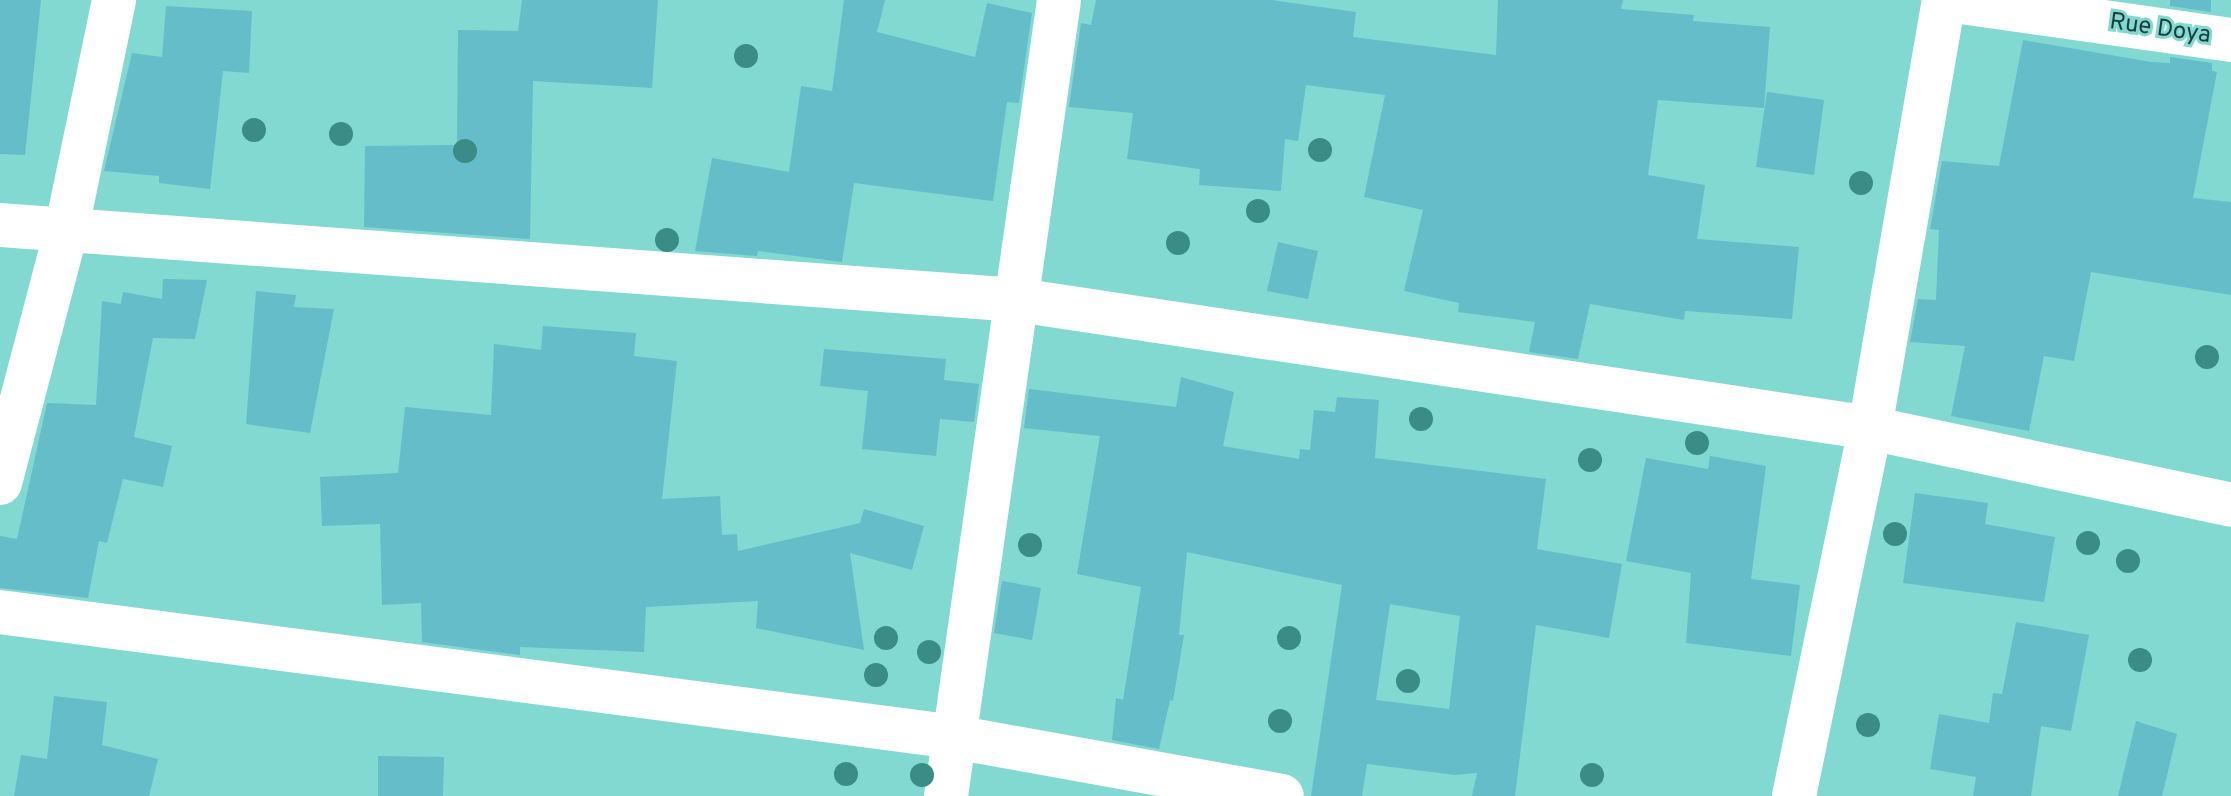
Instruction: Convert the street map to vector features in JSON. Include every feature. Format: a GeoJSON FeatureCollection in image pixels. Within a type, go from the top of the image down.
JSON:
{"type":"FeatureCollection","features":[{"type":"Feature","properties":{"kind":"street"},"geometry":{"type":"LineString","coordinates":[[0,483],[66,232],[114,0]]}},
{"type":"Feature","properties":{"kind":"street"},"geometry":{"type":"LineString","coordinates":[[946,796],[1059,0]]}},
{"type":"Feature","properties":{"kind":"street"},"geometry":{"type":"LineString","coordinates":[[1794,796],[1870,428],[1946,0]]}},
{"type":"Feature","properties":{"kind":"street","name":"Rue Doya"},"geometry":{"type":"LineString","coordinates":[[1946,0],[2231,40]]}},
{"type":"Feature","properties":{"kind":"street"},"geometry":{"type":"LineString","coordinates":[[0,225],[1018,300],[1870,428],[2231,505]]}},
{"type":"Feature","properties":{"kind":"street"},"geometry":{"type":"LineString","coordinates":[[0,612],[954,737],[1282,796]]}},
{"type":"Feature","properties":{"kind":"building"},"geometry":{"type":"Polygon","coordinates":[[[0,0],[41,0],[25,155],[0,154],[0,0]]]}},
{"type":"Feature","properties":{"kind":"building"},"geometry":{"type":"Polygon","coordinates":[[[522,0],[658,0],[652,88],[533,81],[530,239],[364,227],[365,146],[457,145],[458,30],[518,31],[522,0]]]}},
{"type":"Feature","properties":{"kind":"building"},"geometry":{"type":"Polygon","coordinates":[[[844,0],[885,0],[877,32],[975,57],[987,3],[1032,13],[1019,103],[1007,102],[993,201],[854,183],[842,262],[758,251],[757,256],[695,251],[712,158],[789,172],[801,86],[832,91],[844,0]]]}},
{"type":"Feature","properties":{"kind":"building"},"geometry":{"type":"Polygon","coordinates":[[[1096,0],[1271,0],[1356,12],[1353,37],[1496,55],[1498,0],[1623,0],[1621,9],[1694,15],[1693,21],[1770,27],[1764,108],[1658,100],[1648,175],[1705,185],[1697,239],[1799,247],[1792,319],[1685,311],[1684,320],[1590,304],[1578,359],[1529,352],[1535,322],[1458,312],[1459,303],[1404,291],[1423,210],[1364,197],[1385,95],[1306,85],[1298,141],[1285,139],[1281,191],[1199,185],[1200,169],[1127,159],[1133,113],[1069,107],[1081,23],[1091,25],[1096,0]]]}},
{"type":"Feature","properties":{"kind":"building"},"geometry":{"type":"Polygon","coordinates":[[[2170,0],[2211,0],[2211,12],[2170,6],[2170,0]]]}},
{"type":"Feature","properties":{"kind":"building"},"geometry":{"type":"Polygon","coordinates":[[[166,6],[252,11],[249,73],[223,71],[210,189],[159,183],[159,176],[104,171],[132,53],[162,57],[166,6]]]}},
{"type":"Feature","properties":{"kind":"building"},"geometry":{"type":"Polygon","coordinates":[[[2023,40],[2151,62],[2170,63],[2170,57],[2212,63],[2212,71],[2217,72],[2193,198],[2231,202],[2231,295],[2091,272],[2074,361],[2044,356],[2029,431],[1951,416],[1965,346],[1910,342],[1918,299],[1936,300],[1939,230],[1930,229],[1942,161],[1999,166],[2023,40]]]}},
{"type":"Feature","properties":{"kind":"building"},"geometry":{"type":"Polygon","coordinates":[[[1767,92],[1824,100],[1814,175],[1756,167],[1767,92]]]}},
{"type":"Feature","properties":{"kind":"building"},"geometry":{"type":"Polygon","coordinates":[[[1278,242],[1318,251],[1308,299],[1267,291],[1278,242]]]}},
{"type":"Feature","properties":{"kind":"building"},"geometry":{"type":"Polygon","coordinates":[[[163,279],[207,280],[195,339],[153,338],[134,437],[172,446],[163,487],[123,479],[107,543],[99,541],[88,598],[0,588],[0,536],[17,539],[47,403],[96,405],[102,301],[121,304],[123,292],[162,299],[163,279]]]}},
{"type":"Feature","properties":{"kind":"building"},"geometry":{"type":"Polygon","coordinates":[[[256,291],[296,295],[294,307],[334,309],[310,433],[246,424],[256,291]]]}},
{"type":"Feature","properties":{"kind":"building"},"geometry":{"type":"Polygon","coordinates":[[[543,326],[636,333],[634,356],[677,361],[662,499],[720,496],[722,535],[737,534],[738,551],[860,523],[864,509],[924,526],[912,570],[850,553],[864,650],[756,628],[758,601],[646,607],[644,652],[520,647],[520,655],[422,642],[421,603],[382,605],[380,524],[322,526],[320,477],[398,473],[405,407],[491,415],[494,344],[541,350],[543,326]]]}},
{"type":"Feature","properties":{"kind":"building"},"geometry":{"type":"Polygon","coordinates":[[[824,349],[946,359],[944,380],[979,384],[974,422],[940,419],[936,456],[862,449],[868,391],[820,386],[824,349]]]}},
{"type":"Feature","properties":{"kind":"building"},"geometry":{"type":"Polygon","coordinates":[[[1181,377],[1234,392],[1223,446],[1299,459],[1300,449],[1310,450],[1314,410],[1335,412],[1337,397],[1379,400],[1375,458],[1546,479],[1537,549],[1622,564],[1609,638],[1536,625],[1515,796],[1472,796],[1477,773],[1455,775],[1367,764],[1362,796],[1311,796],[1342,585],[1187,552],[1179,635],[1184,635],[1173,701],[1170,700],[1159,749],[1112,740],[1116,698],[1123,700],[1141,587],[1077,574],[1100,436],[1024,428],[1029,389],[1176,407],[1181,377]],[[1390,604],[1376,700],[1449,709],[1460,616],[1390,604]]]}},
{"type":"Feature","properties":{"kind":"building"},"geometry":{"type":"Polygon","coordinates":[[[1710,456],[1766,466],[1751,579],[1800,585],[1791,656],[1686,643],[1691,573],[1626,561],[1646,458],[1708,469],[1710,456]]]}},
{"type":"Feature","properties":{"kind":"building"},"geometry":{"type":"Polygon","coordinates":[[[1915,493],[1988,503],[1985,524],[2055,537],[2044,602],[1903,583],[1915,493]]]}},
{"type":"Feature","properties":{"kind":"building"},"geometry":{"type":"Polygon","coordinates":[[[1002,581],[1041,588],[1032,640],[994,633],[1002,581]]]}},
{"type":"Feature","properties":{"kind":"building"},"geometry":{"type":"Polygon","coordinates":[[[2016,622],[2089,635],[2071,731],[2041,726],[2031,796],[1973,796],[1976,777],[1930,769],[1939,714],[1989,723],[1993,693],[2002,694],[2016,622]]]}},
{"type":"Feature","properties":{"kind":"building"},"geometry":{"type":"Polygon","coordinates":[[[54,696],[107,702],[102,745],[158,759],[149,796],[14,796],[21,755],[47,759],[54,696]]]}},
{"type":"Feature","properties":{"kind":"building"},"geometry":{"type":"Polygon","coordinates":[[[2136,721],[2177,734],[2162,796],[2118,796],[2136,721]]]}},
{"type":"Feature","properties":{"kind":"building"},"geometry":{"type":"Polygon","coordinates":[[[378,756],[444,757],[443,796],[378,796],[378,756]]]}}]}
